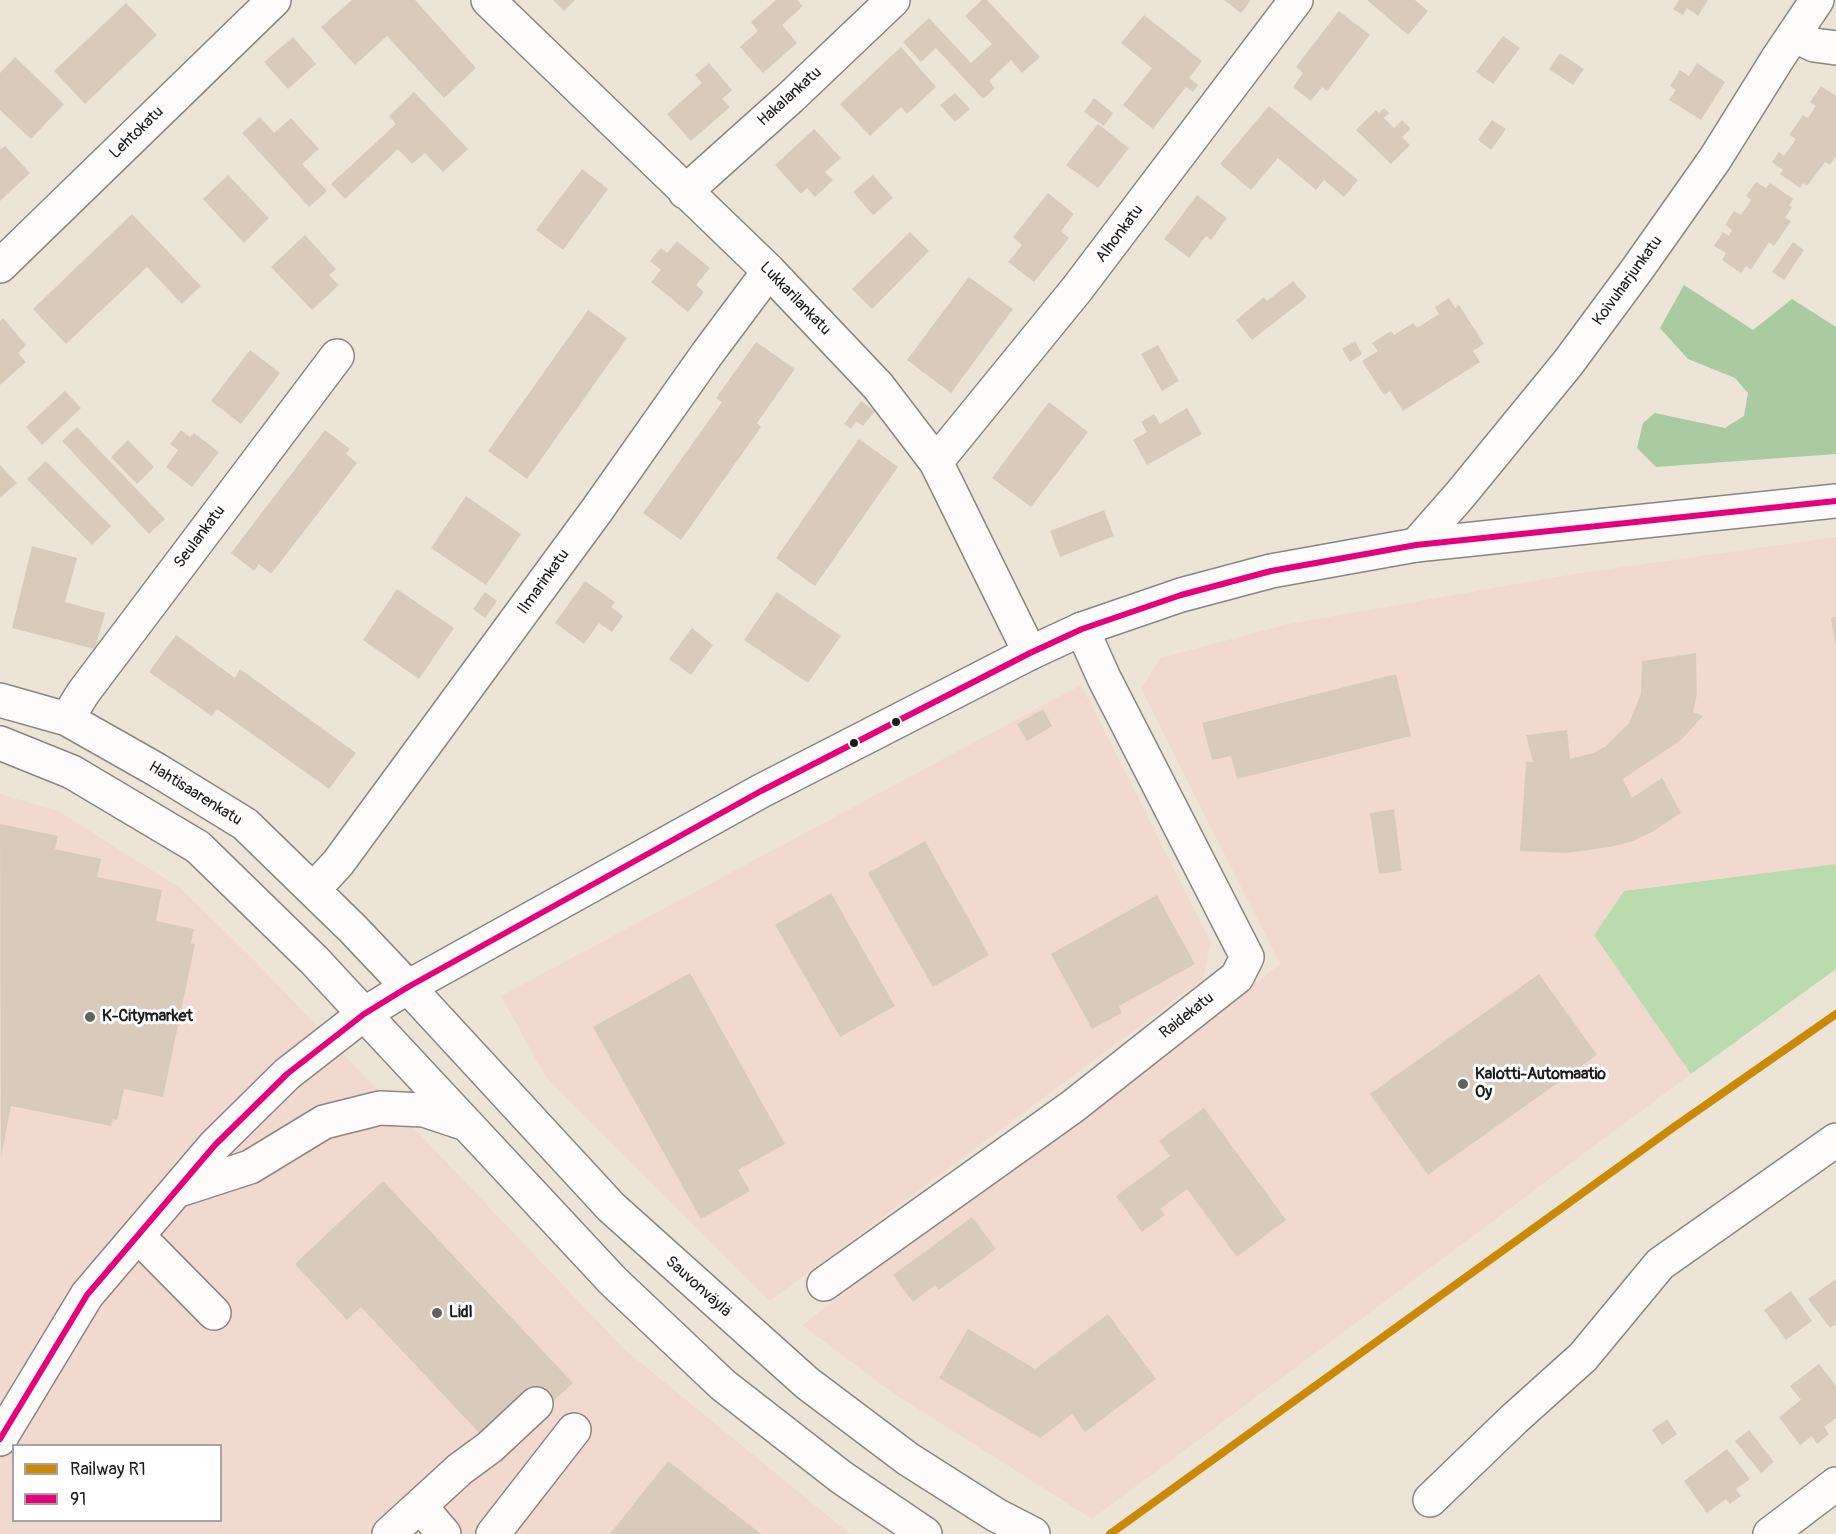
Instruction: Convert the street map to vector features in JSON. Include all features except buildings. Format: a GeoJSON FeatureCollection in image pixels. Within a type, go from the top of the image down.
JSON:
{"type":"FeatureCollection","features":[{"type":"Feature","properties":{"kind":"street","name":"Lehtokatu"},"geometry":{"type":"LineString","coordinates":[[0,266],[274,0]]}},
{"type":"Feature","properties":{"kind":"street","name":"Lukkarilankatu"},"geometry":{"type":"LineString","coordinates":[[488,0],[769,271],[878,386],[936,462],[1030,653]]}},
{"type":"Feature","properties":{"kind":"street","name":"Hakalankatu"},"geometry":{"type":"LineString","coordinates":[[685,192],[791,97],[893,0]]}},
{"type":"Feature","properties":{"kind":"street","name":"Alhonkatu"},"geometry":{"type":"LineString","coordinates":[[936,462],[1077,290],[1296,0]]}},
{"type":"Feature","properties":{"kind":"street","name":"Koivuharjunkatu"},"geometry":{"type":"LineString","coordinates":[[1416,546],[1568,363],[1715,159],[1817,0]]}},
{"type":"Feature","properties":{"kind":"street"},"geometry":{"type":"LineString","coordinates":[[1794,35],[1815,45],[1836,48]]}},
{"type":"Feature","properties":{"kind":"street","name":"Ilmarinkatu"},"geometry":{"type":"LineString","coordinates":[[313,890],[345,854],[769,271]]}},
{"type":"Feature","properties":{"kind":"street","name":"Seulankatu"},"geometry":{"type":"LineString","coordinates":[[67,719],[83,693],[337,356]]}},
{"type":"Feature","properties":{"kind":"street"},"geometry":{"type":"LineString","coordinates":[[0,1439],[87,1295],[215,1145],[287,1074],[364,1014],[408,987],[761,791],[1030,653],[1082,629],[1180,595],[1260,574],[1416,546],[1836,501]]}},
{"type":"Feature","properties":{"kind":"street","name":"Raidekatu"},"geometry":{"type":"LineString","coordinates":[[824,1284],[1072,1107],[1237,977],[1246,957],[1104,678],[1082,629]]}},
{"type":"Feature","properties":{"kind":"street","name":"Hahtisaarenkatu"},"geometry":{"type":"LineString","coordinates":[[0,700],[67,719],[157,770],[245,824],[408,987]]}},
{"type":"Feature","properties":{"kind":"street"},"geometry":{"type":"LineString","coordinates":[[0,743],[72,772],[198,847],[315,961],[613,1281],[723,1385],[841,1477],[926,1534]]}},
{"type":"Feature","properties":{"kind":"street","name":"Sauvonväylä"},"geometry":{"type":"LineString","coordinates":[[408,987],[611,1207],[807,1383],[908,1459],[996,1515],[1033,1534]]}},
{"type":"Feature","properties":{"kind":"street"},"geometry":{"type":"LineString","coordinates":[[176,1191],[250,1167],[324,1122],[381,1108],[424,1110],[466,1124]]}},
{"type":"Feature","properties":{"kind":"street"},"geometry":{"type":"LineString","coordinates":[[1430,1500],[1514,1419],[1583,1357],[1660,1264],[1836,1140]]}},
{"type":"Feature","properties":{"kind":"street"},"geometry":{"type":"LineString","coordinates":[[138,1236],[214,1313]]}},
{"type":"Feature","properties":{"kind":"street"},"geometry":{"type":"LineString","coordinates":[[389,1534],[536,1404]]}},
{"type":"Feature","properties":{"kind":"street"},"geometry":{"type":"LineString","coordinates":[[493,1534],[574,1430]]}},
{"type":"Feature","properties":{"kind":"street"},"geometry":{"type":"LineString","coordinates":[[1770,1534],[1836,1484]]}},
{"type":"Feature","properties":{"kind":"street"},"geometry":{"type":"LineString","coordinates":[[420,1506],[444,1534]]}},
{"type":"Feature","properties":{"kind":"shaded area"},"geometry":{"type":"Polygon","coordinates":[[[1836,537],[1836,864],[1624,891],[1594,934],[1691,1074],[1092,1519],[890,1391],[802,1325],[1280,964],[1141,689],[1160,658],[1288,624],[1574,574],[1836,537]]]}},
{"type":"Feature","properties":{"kind":"shaded area"},"geometry":{"type":"Polygon","coordinates":[[[1081,685],[1211,942],[1203,979],[770,1301],[545,1076],[501,996],[1081,685]]]}},
{"type":"Feature","properties":{"kind":"shaded area"},"geometry":{"type":"Polygon","coordinates":[[[0,794],[58,811],[180,888],[253,959],[624,1349],[850,1534],[0,1534],[0,794]]]}},
{"type":"Feature","properties":{"kind":"green space"},"geometry":{"type":"Polygon","coordinates":[[[1684,285],[1753,330],[1792,299],[1836,327],[1836,454],[1656,467],[1637,448],[1643,423],[1655,413],[1725,428],[1744,416],[1748,393],[1735,378],[1688,359],[1660,328],[1684,285]]]}},
{"type":"Feature","properties":{"kind":"green space"},"geometry":{"type":"Polygon","coordinates":[[[1836,864],[1836,969],[1691,1074],[1594,935],[1624,891],[1836,864]]]}},
{"type":"Feature","properties":{"kind":"rail line","name":"R1"},"geometry":{"type":"LineString","coordinates":[[1110,1534],[1674,1127],[1836,1014]]}},
{"type":"Feature","properties":{"kind":"transit line","name":"91"},"geometry":{"type":"LineString","coordinates":[[0,1439],[87,1295],[215,1145],[287,1074],[364,1014],[408,987],[761,791],[1030,653],[1082,629],[1181,595],[1271,571],[1416,545],[1836,501]]}},
{"type":"Feature","properties":{"kind":"place","name":"K-Citymarket"},"geometry":{"type":"Point","coordinates":[90,1017]}},
{"type":"Feature","properties":{"kind":"place","name":"Kalotti-Automaatio Oy"},"geometry":{"type":"Point","coordinates":[1463,1084]}},
{"type":"Feature","properties":{"kind":"place","name":"Lidl"},"geometry":{"type":"Point","coordinates":[437,1313]}}]}
